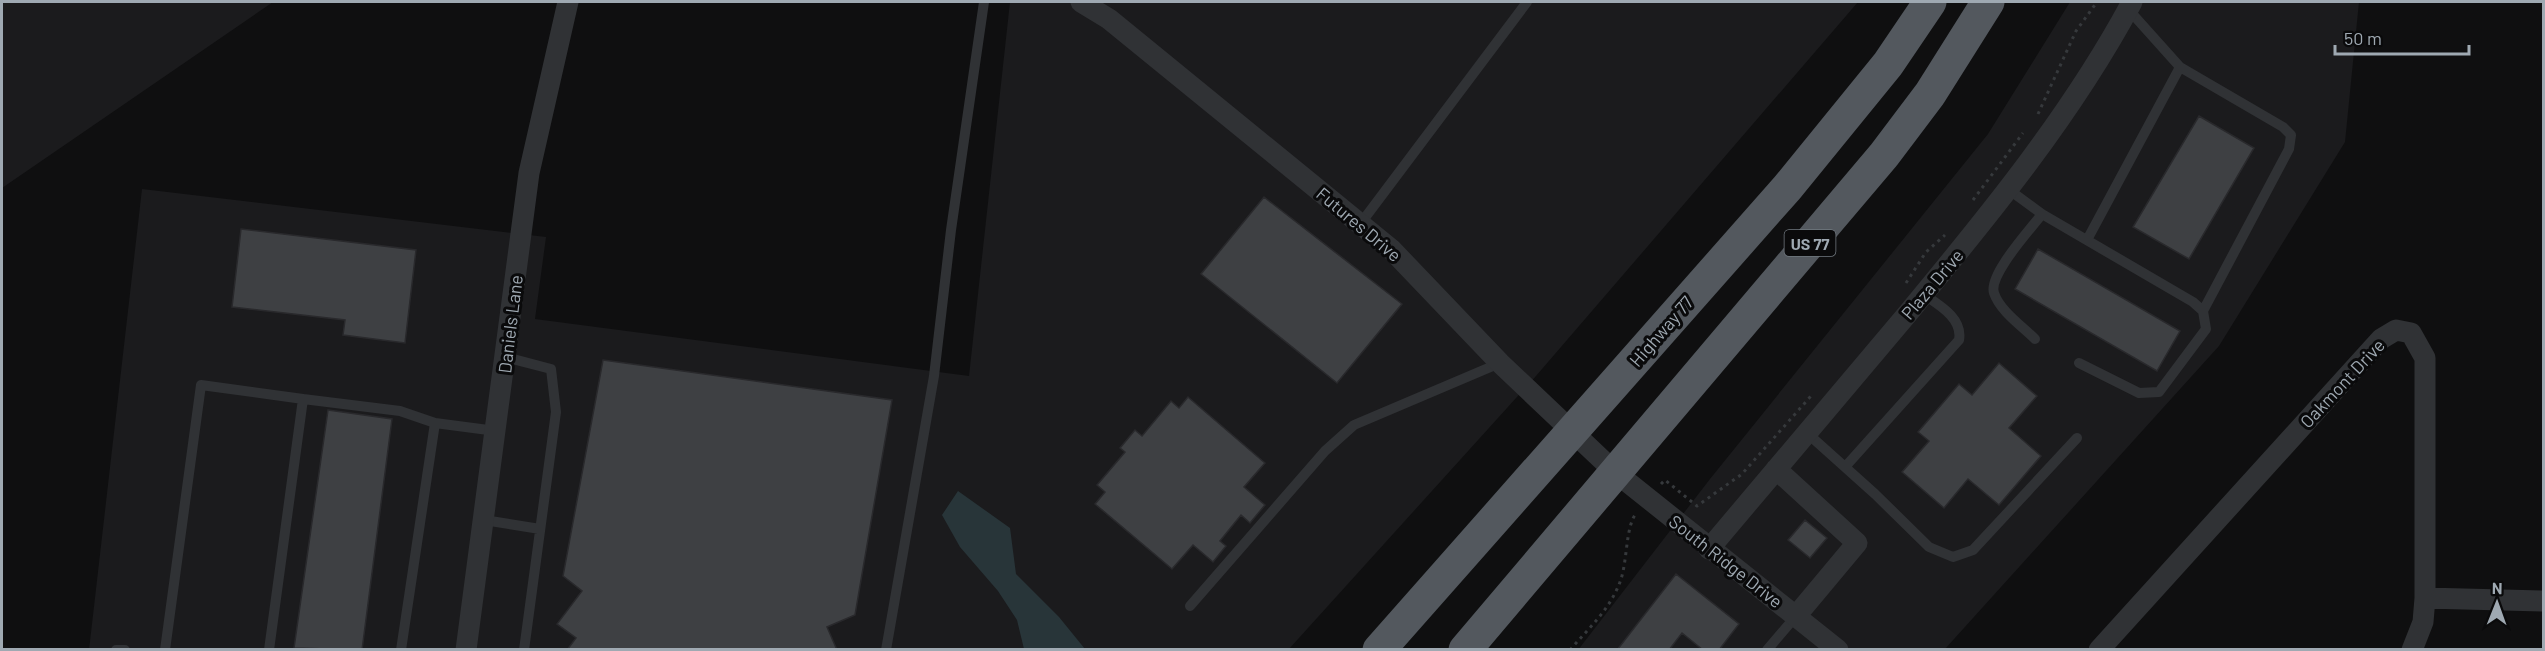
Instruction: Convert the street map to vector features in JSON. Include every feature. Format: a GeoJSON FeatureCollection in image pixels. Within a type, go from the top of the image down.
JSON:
{"type":"FeatureCollection","features":[{"type":"Feature","properties":{"kind":"highway","name":"Highway 77"},"geometry":{"type":"LineString","coordinates":[[1380,650],[1839,126],[1888,64],[1930,2]]}},
{"type":"Feature","properties":{"kind":"highway","name":"US 77"},"geometry":{"type":"LineString","coordinates":[[1465,650],[1884,155],[1930,94],[1988,2]]}},
{"type":"Feature","properties":{"kind":"street","name":"Daniels Lane"},"geometry":{"type":"LineString","coordinates":[[466,650],[529,173],[568,2]]}},
{"type":"Feature","properties":{"kind":"street","name":"Futures Drive"},"geometry":{"type":"LineString","coordinates":[[1080,2],[1109,19],[1361,223],[1412,269],[1500,363],[1615,472]]}},
{"type":"Feature","properties":{"kind":"street","name":"Plaza Drive"},"geometry":{"type":"LineString","coordinates":[[1709,549],[2008,189],[2111,40],[2130,5]]}},
{"type":"Feature","properties":{"kind":"street","name":"Oakmont Drive"},"geometry":{"type":"LineString","coordinates":[[2099,650],[2380,339],[2396,330],[2411,333],[2425,358],[2423,622],[2412,650]]}},
{"type":"Feature","properties":{"kind":"street"},"geometry":{"type":"LineString","coordinates":[[1776,469],[1857,543],[1796,616]]}},
{"type":"Feature","properties":{"kind":"street","name":"South Ridge Drive"},"geometry":{"type":"LineString","coordinates":[[1615,472],[1838,650]]}},
{"type":"Feature","properties":{"kind":"street"},"geometry":{"type":"LineString","coordinates":[[2424,598],[2544,601]]}},
{"type":"Feature","properties":{"kind":"lane"},"geometry":{"type":"LineString","coordinates":[[886,650],[934,376],[951,230],[984,2]]}},
{"type":"Feature","properties":{"kind":"lane"},"geometry":{"type":"LineString","coordinates":[[1361,223],[1527,2]]}},
{"type":"Feature","properties":{"kind":"lane"},"geometry":{"type":"LineString","coordinates":[[2079,363],[2139,393],[2159,392],[2206,329],[2203,311],[2289,149],[2291,135],[2283,127],[2180,67],[2130,5]]}},
{"type":"Feature","properties":{"kind":"lane"},"geometry":{"type":"LineString","coordinates":[[2087,240],[2180,67]]}},
{"type":"Feature","properties":{"kind":"lane"},"geometry":{"type":"LineString","coordinates":[[2008,189],[2042,214],[2193,302],[2203,311]]}},
{"type":"Feature","properties":{"kind":"lane"},"geometry":{"type":"LineString","coordinates":[[2035,339],[2001,306],[1994,292],[1994,280],[2042,214]]}},
{"type":"Feature","properties":{"kind":"lane"},"geometry":{"type":"LineString","coordinates":[[1845,467],[1959,340],[1960,333],[1949,311],[1923,294]]}},
{"type":"Feature","properties":{"kind":"lane"},"geometry":{"type":"LineString","coordinates":[[505,357],[551,369],[556,412],[524,650]]}},
{"type":"Feature","properties":{"kind":"lane"},"geometry":{"type":"LineString","coordinates":[[1190,606],[1325,450],[1354,424],[1500,363]]}},
{"type":"Feature","properties":{"kind":"lane"},"geometry":{"type":"LineString","coordinates":[[165,650],[201,385],[400,411],[435,423],[496,431]]}},
{"type":"Feature","properties":{"kind":"lane"},"geometry":{"type":"LineString","coordinates":[[269,650],[303,399]]}},
{"type":"Feature","properties":{"kind":"lane"},"geometry":{"type":"LineString","coordinates":[[401,650],[435,423]]}},
{"type":"Feature","properties":{"kind":"lane"},"geometry":{"type":"LineString","coordinates":[[1807,433],[1929,547],[1953,557],[1973,550],[2077,438]]}},
{"type":"Feature","properties":{"kind":"lane"},"geometry":{"type":"LineString","coordinates":[[484,520],[540,529]]}},
{"type":"Feature","properties":{"kind":"lane"},"geometry":{"type":"LineString","coordinates":[[1767,650],[1796,616]]}},
{"type":"Feature","properties":{"kind":"lane"},"geometry":{"type":"LineString","coordinates":[[116,650],[125,650]]}},
{"type":"Feature","properties":{"kind":"path"},"geometry":{"type":"LineString","coordinates":[[2037,115],[2076,31],[2097,2]]}},
{"type":"Feature","properties":{"kind":"path"},"geometry":{"type":"LineString","coordinates":[[1969,206],[2030,125]]}},
{"type":"Feature","properties":{"kind":"path"},"geometry":{"type":"LineString","coordinates":[[1902,290],[1926,252],[1950,231]]}},
{"type":"Feature","properties":{"kind":"path"},"geometry":{"type":"LineString","coordinates":[[1570,650],[1612,601],[1627,558],[1630,520],[1665,480],[1697,506],[1742,474],[1811,396]]}},
{"type":"Feature","properties":{"kind":"shaded area"},"geometry":{"type":"Polygon","coordinates":[[[2,2],[273,2],[2,188],[2,2]]]}},
{"type":"Feature","properties":{"kind":"shaded area"},"geometry":{"type":"Polygon","coordinates":[[[1010,2],[1858,2],[1536,376],[1289,649],[89,650],[142,189],[546,237],[535,319],[969,376],[1010,2]]]}},
{"type":"Feature","properties":{"kind":"shaded area"},"geometry":{"type":"Polygon","coordinates":[[[2070,2],[2359,2],[2345,142],[2219,346],[1945,649],[1578,650],[1710,479],[1988,134],[2070,2]]]}},
{"type":"Feature","properties":{"kind":"shaded area"},"geometry":{"type":"Polygon","coordinates":[[[958,491],[1010,528],[1016,574],[1059,617],[1085,649],[1024,649],[1017,620],[998,591],[960,547],[942,515],[958,491]]]}},
{"type":"Feature","properties":{"kind":"building"},"geometry":{"type":"Polygon","coordinates":[[[2199,116],[2254,148],[2189,259],[2133,227],[2199,116]]]}},
{"type":"Feature","properties":{"kind":"building"},"geometry":{"type":"Polygon","coordinates":[[[1264,197],[1402,304],[1337,383],[1201,274],[1264,197]]]}},
{"type":"Feature","properties":{"kind":"building"},"geometry":{"type":"Polygon","coordinates":[[[241,229],[416,250],[405,343],[343,335],[345,320],[232,307],[241,229]]]}},
{"type":"Feature","properties":{"kind":"building"},"geometry":{"type":"Polygon","coordinates":[[[2038,249],[2180,331],[2157,371],[2015,289],[2038,249]]]}},
{"type":"Feature","properties":{"kind":"building"},"geometry":{"type":"Polygon","coordinates":[[[603,360],[892,400],[855,615],[827,627],[837,650],[567,650],[576,638],[557,624],[582,591],[563,576],[603,360]]]}},
{"type":"Feature","properties":{"kind":"building"},"geometry":{"type":"Polygon","coordinates":[[[1999,363],[2037,396],[2009,428],[2041,456],[1999,505],[1968,479],[1944,508],[1902,472],[1929,441],[1918,432],[1959,384],[1972,395],[1999,363]]]}},
{"type":"Feature","properties":{"kind":"building"},"geometry":{"type":"Polygon","coordinates":[[[1188,397],[1265,463],[1244,487],[1265,505],[1250,523],[1241,515],[1220,541],[1226,546],[1213,562],[1193,545],[1172,569],[1095,504],[1105,492],[1097,485],[1125,452],[1120,448],[1135,430],[1142,436],[1171,401],[1179,408],[1188,397]]]}},
{"type":"Feature","properties":{"kind":"building"},"geometry":{"type":"Polygon","coordinates":[[[328,410],[392,419],[362,650],[294,648],[328,410]]]}},
{"type":"Feature","properties":{"kind":"building"},"geometry":{"type":"Polygon","coordinates":[[[1805,520],[1827,538],[1810,558],[1788,540],[1805,520]]]}},
{"type":"Feature","properties":{"kind":"building"},"geometry":{"type":"Polygon","coordinates":[[[1676,574],[1739,624],[1719,650],[1703,650],[1682,633],[1669,650],[1617,650],[1676,574]]]}}]}
